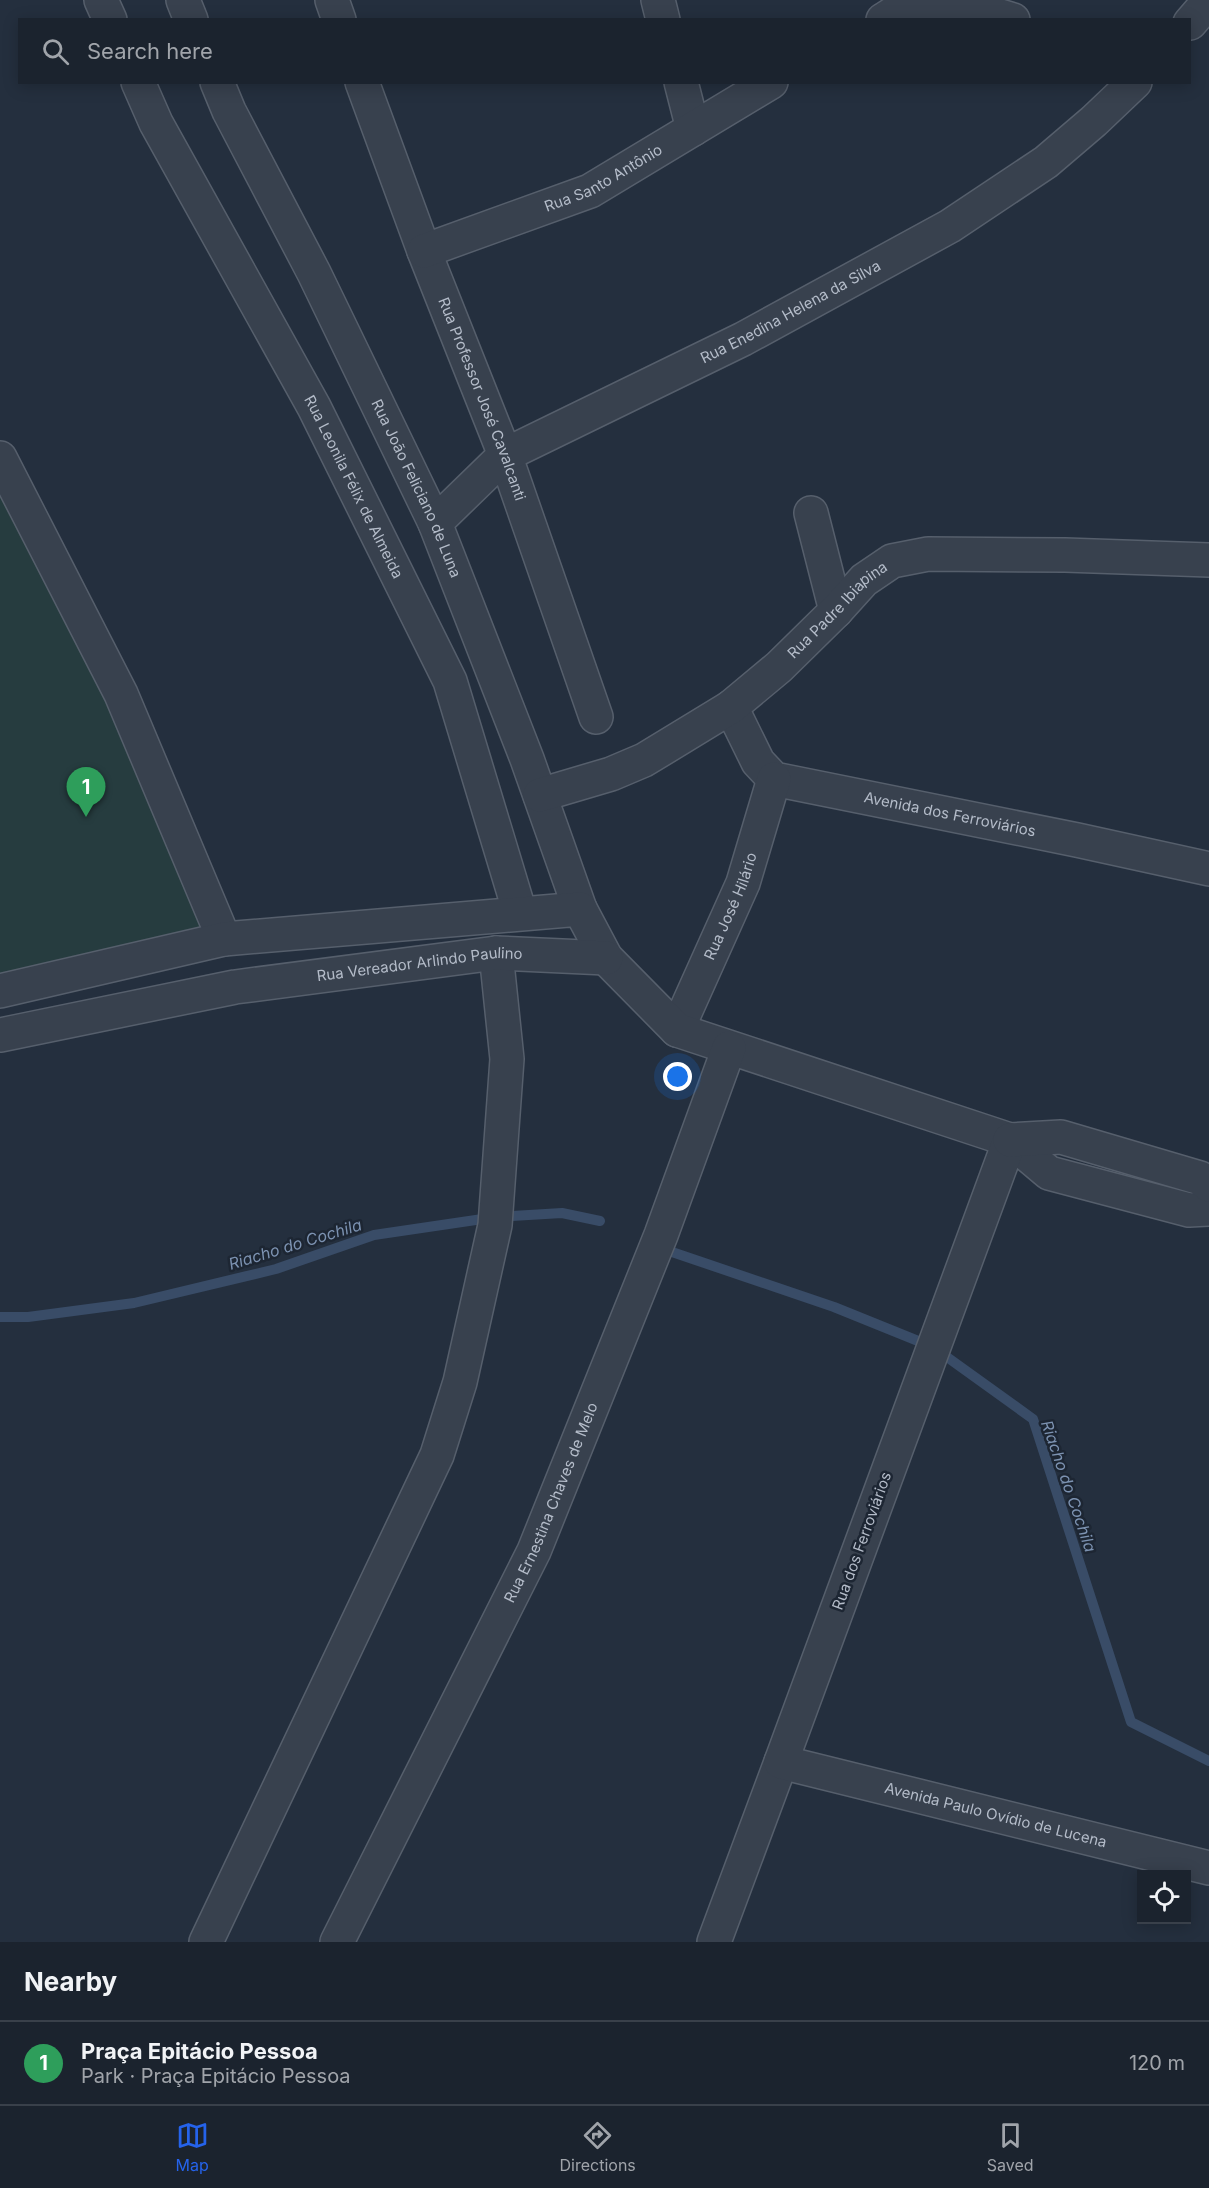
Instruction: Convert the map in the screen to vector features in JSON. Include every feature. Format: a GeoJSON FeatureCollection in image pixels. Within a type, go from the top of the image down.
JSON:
{"type":"FeatureCollection","features":[{"type":"Feature","properties":{"kind":"street"},"geometry":{"type":"LineString","coordinates":[[101,0],[109,18]]}},
{"type":"Feature","properties":{"kind":"street"},"geometry":{"type":"LineString","coordinates":[[183,0],[190,18]]}},
{"type":"Feature","properties":{"kind":"street"},"geometry":{"type":"LineString","coordinates":[[332,0],[338,18]]}},
{"type":"Feature","properties":{"kind":"street"},"geometry":{"type":"LineString","coordinates":[[658,0],[662,18]]}},
{"type":"Feature","properties":{"kind":"street"},"geometry":{"type":"LineString","coordinates":[[1191,22],[1209,1]]}},
{"type":"Feature","properties":{"kind":"street"},"geometry":{"type":"LineString","coordinates":[[886,18],[910,4],[932,2],[962,5],[1006,18]]}},
{"type":"Feature","properties":{"kind":"street","name":"Rua Leonila Félix de Almeida"},"geometry":{"type":"LineString","coordinates":[[139,84],[162,133],[314,407],[450,681],[530,912]]}},
{"type":"Feature","properties":{"kind":"street","name":"Rua João Feliciano de Luna"},"geometry":{"type":"LineString","coordinates":[[219,84],[229,111],[314,273],[435,523],[540,795],[580,909],[606,958],[677,1030]]}},
{"type":"Feature","properties":{"kind":"street","name":"Rua Professor José Cavalcanti"},"geometry":{"type":"LineString","coordinates":[[363,84],[424,251],[505,455],[596,717]]}},
{"type":"Feature","properties":{"kind":"street"},"geometry":{"type":"LineString","coordinates":[[682,84],[693,129]]}},
{"type":"Feature","properties":{"kind":"street","name":"Rua Santo Antônio"},"geometry":{"type":"LineString","coordinates":[[424,251],[590,191],[768,84]]}},
{"type":"Feature","properties":{"kind":"street","name":"Rua Enedina Helena da Silva"},"geometry":{"type":"LineString","coordinates":[[435,523],[505,455],[742,339],[950,226],[1047,162],[1132,84]]}},
{"type":"Feature","properties":{"kind":"street"},"geometry":{"type":"LineString","coordinates":[[0,458],[121,694],[224,939],[244,948],[252,959],[251,973],[247,979],[235,987]]}},
{"type":"Feature","properties":{"kind":"street"},"geometry":{"type":"LineString","coordinates":[[812,513],[836,611]]}},
{"type":"Feature","properties":{"kind":"street","name":"Rua Padre Ibiapina"},"geometry":{"type":"LineString","coordinates":[[540,795],[611,774],[644,760],[731,707],[779,667],[864,580],[892,561],[928,554],[1065,555],[1209,560]]}},
{"type":"Feature","properties":{"kind":"street"},"geometry":{"type":"LineString","coordinates":[[731,707],[758,762],[774,779]]}},
{"type":"Feature","properties":{"kind":"street","name":"Avenida dos Ferroviários"},"geometry":{"type":"LineString","coordinates":[[774,779],[977,819],[1209,869]]}},
{"type":"Feature","properties":{"kind":"street","name":"Rua José Hilário"},"geometry":{"type":"LineString","coordinates":[[677,1030],[743,883],[774,779]]}},
{"type":"Feature","properties":{"kind":"street"},"geometry":{"type":"LineString","coordinates":[[0,991],[224,939],[580,909]]}},
{"type":"Feature","properties":{"kind":"street"},"geometry":{"type":"LineString","coordinates":[[206,1942],[437,1455],[460,1382],[495,1225],[507,1059],[496,953]]}},
{"type":"Feature","properties":{"kind":"street","name":"Rua Vereador Arlindo Paulino"},"geometry":{"type":"LineString","coordinates":[[0,1035],[235,987],[496,953],[606,958]]}},
{"type":"Feature","properties":{"kind":"street"},"geometry":{"type":"LineString","coordinates":[[677,1030],[1010,1140],[1061,1137],[1200,1178],[1209,1185]]}},
{"type":"Feature","properties":{"kind":"street","name":"Rua Ernestina Chaves de Melo"},"geometry":{"type":"LineString","coordinates":[[337,1942],[534,1551],[661,1234],[729,1048]]}},
{"type":"Feature","properties":{"kind":"street"},"geometry":{"type":"LineString","coordinates":[[1010,1140],[1049,1173],[1189,1210],[1209,1209]]}},
{"type":"Feature","properties":{"kind":"street","name":"Rua dos Ferroviários"},"geometry":{"type":"LineString","coordinates":[[714,1942],[1010,1140]]}},
{"type":"Feature","properties":{"kind":"street","name":"Avenida Paulo Ovídio de Lucena"},"geometry":{"type":"LineString","coordinates":[[781,1762],[1209,1868]]}},
{"type":"Feature","properties":{"kind":"green space"},"geometry":{"type":"Polygon","coordinates":[[[0,458],[224,939],[0,991],[0,458]]]}},
{"type":"Feature","properties":{"kind":"waterway","name":"Riacho do Cochila"},"geometry":{"type":"LineString","coordinates":[[0,1317],[28,1317],[134,1303],[276,1269],[374,1235],[496,1217],[562,1213],[600,1221]]}},
{"type":"Feature","properties":{"kind":"waterway","name":"Riacho do Cochila"},"geometry":{"type":"LineString","coordinates":[[672,1252],[834,1307],[933,1347],[1033,1419],[1131,1722],[1209,1761]]}},
{"type":"Feature","properties":{"kind":"place","name":"Praça Epitácio Pessoa"},"geometry":{"type":"Point","coordinates":[86,817]}}]}
